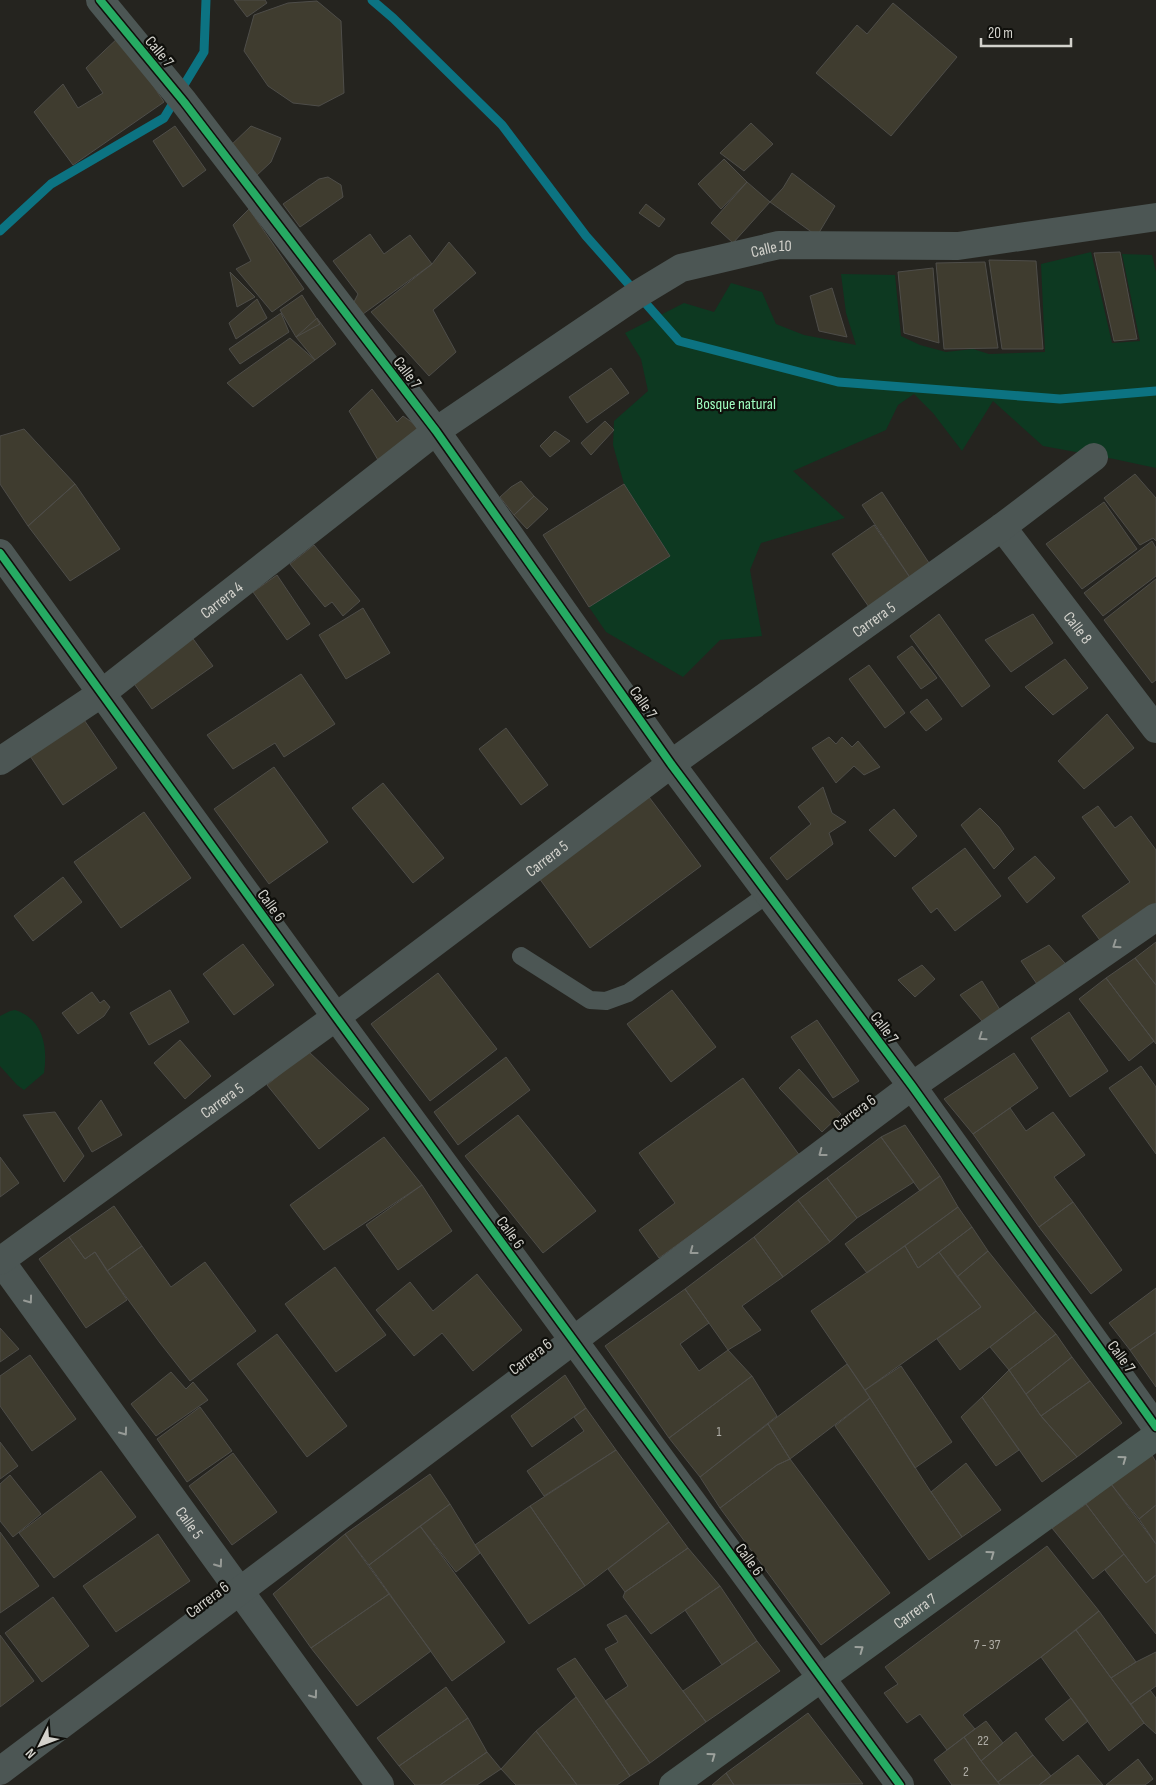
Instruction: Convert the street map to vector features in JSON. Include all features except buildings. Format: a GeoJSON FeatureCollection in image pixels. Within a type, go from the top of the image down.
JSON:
{"type":"FeatureCollection","features":[{"type":"Feature","properties":{"kind":"street","name":"Calle 7"},"geometry":{"type":"LineString","coordinates":[[100,0],[184,102],[436,431],[671,764],[912,1086],[1156,1427]]}},
{"type":"Feature","properties":{"kind":"street","name":"Calle 10"},"geometry":{"type":"LineString","coordinates":[[436,431],[638,294],[682,268],[779,245],[958,246],[1156,217]]}},
{"type":"Feature","properties":{"kind":"street","name":"Carrera 4"},"geometry":{"type":"LineString","coordinates":[[0,761],[102,693],[436,431]]}},
{"type":"Feature","properties":{"kind":"street","name":"Carrera 5"},"geometry":{"type":"LineString","coordinates":[[0,1260],[336,1017],[671,764],[1002,527],[1094,457]]}},
{"type":"Feature","properties":{"kind":"street","name":"Calle 8"},"geometry":{"type":"LineString","coordinates":[[1002,527],[1156,728]]}},
{"type":"Feature","properties":{"kind":"street","name":"Calle 6"},"geometry":{"type":"LineString","coordinates":[[0,553],[336,1017],[900,1785]]}},
{"type":"Feature","properties":{"kind":"street","name":"Carrera 6"},"geometry":{"type":"LineString","coordinates":[[0,1772],[912,1086],[1156,917]]}},
{"type":"Feature","properties":{"kind":"street","name":"Calle 5"},"geometry":{"type":"LineString","coordinates":[[0,1260],[380,1785]]}},
{"type":"Feature","properties":{"kind":"street","name":"Carrera 7"},"geometry":{"type":"LineString","coordinates":[[673,1785],[1156,1436]]}},
{"type":"Feature","properties":{"kind":"lane"},"geometry":{"type":"LineString","coordinates":[[521,956],[590,1000],[606,1000],[628,993],[768,894]]}},
{"type":"Feature","properties":{"kind":"green space","name":"Bosque natural"},"geometry":{"type":"Polygon","coordinates":[[[1091,252],[1112,343],[1140,341],[1122,254],[1152,255],[1156,272],[1156,468],[1043,446],[993,401],[962,451],[933,413],[914,394],[898,405],[886,430],[793,471],[845,518],[761,543],[750,570],[762,636],[720,640],[683,677],[606,632],[589,607],[627,581],[624,484],[613,445],[614,421],[648,391],[641,359],[625,333],[684,303],[714,312],[731,283],[762,292],[776,324],[804,335],[856,345],[846,313],[841,274],[895,275],[901,336],[920,345],[946,352],[973,349],[989,354],[1045,352],[1041,264],[1091,252]]]}},
{"type":"Feature","properties":{"kind":"green space"},"geometry":{"type":"Polygon","coordinates":[[[15,1010],[24,1014],[38,1027],[44,1044],[44,1073],[24,1090],[0,1066],[0,1016],[15,1010]]]}},
{"type":"Feature","properties":{"kind":"waterway"},"geometry":{"type":"LineString","coordinates":[[0,231],[51,184],[164,118],[204,52],[206,0]]}},
{"type":"Feature","properties":{"kind":"waterway"},"geometry":{"type":"LineString","coordinates":[[372,0],[393,18],[502,125],[586,236],[679,341],[838,382],[1060,399],[1156,391]]}},
{"type":"Feature","properties":{"kind":"cycle path"},"geometry":{"type":"LineString","coordinates":[[100,0],[184,102],[436,431],[671,764],[912,1086],[1156,1427]]}},
{"type":"Feature","properties":{"kind":"cycle path"},"geometry":{"type":"LineString","coordinates":[[0,553],[336,1017],[900,1785]]}}]}
